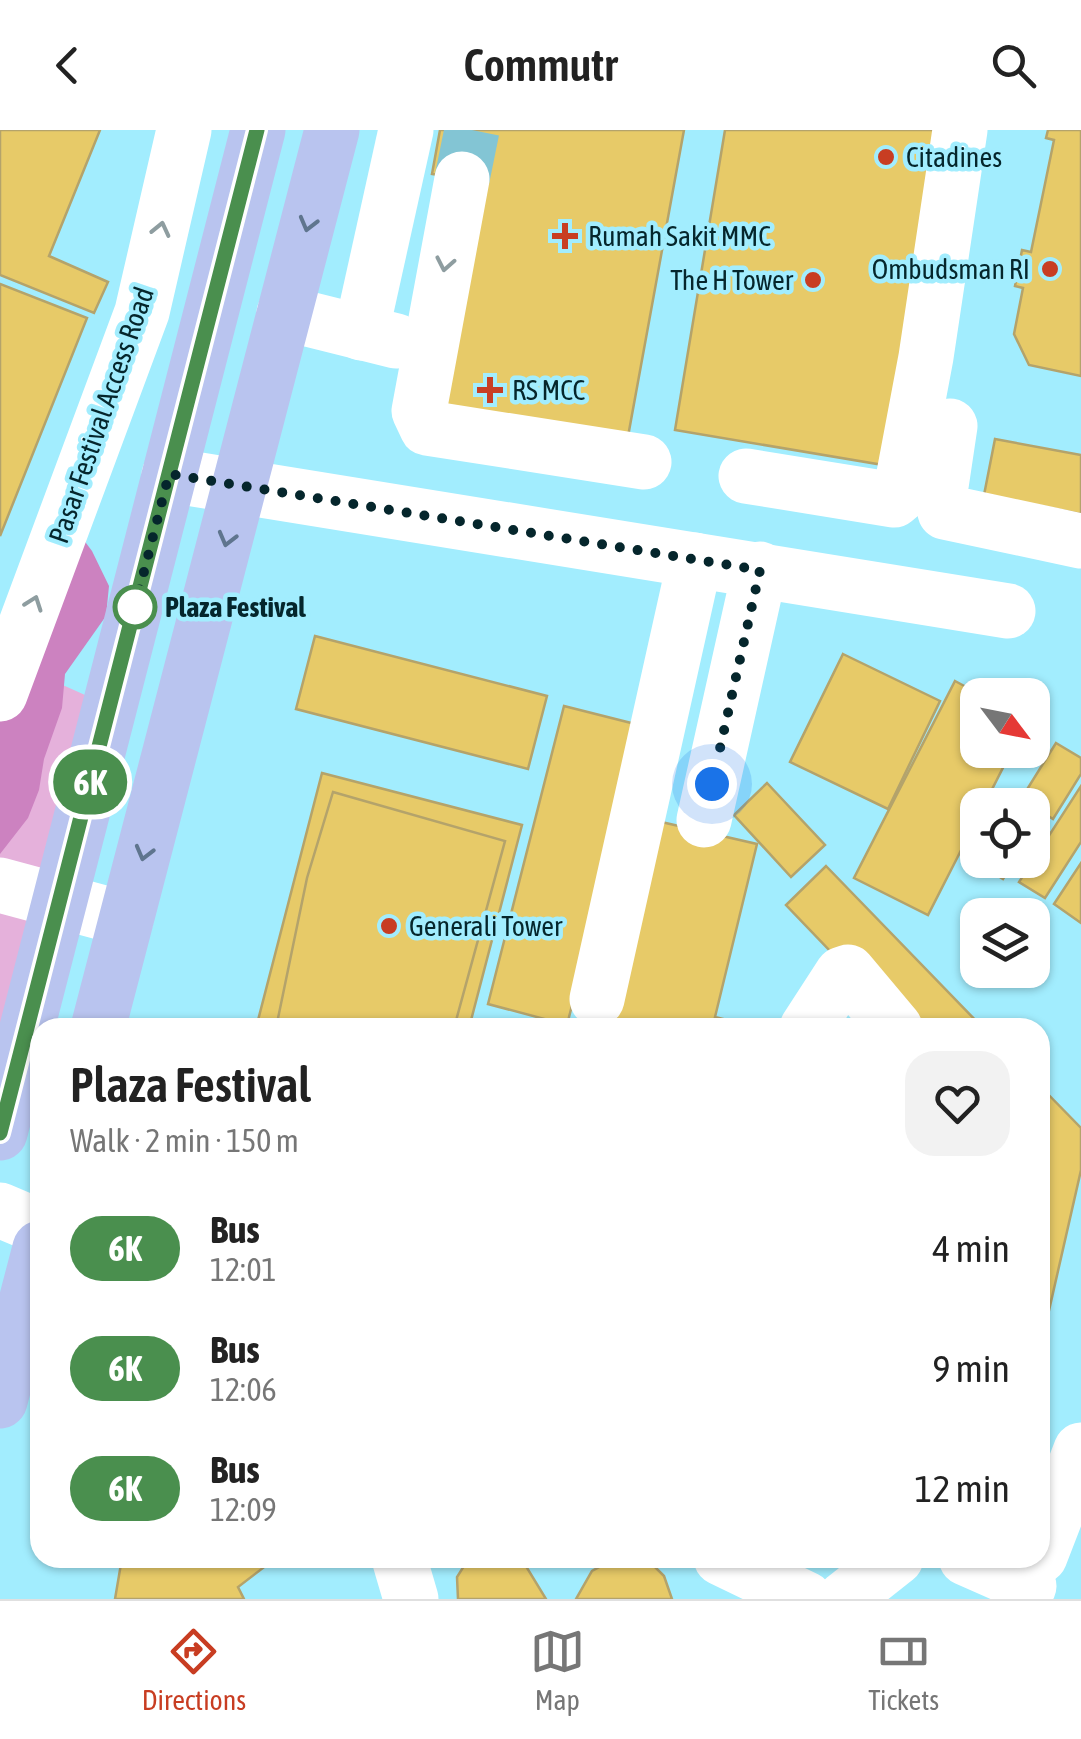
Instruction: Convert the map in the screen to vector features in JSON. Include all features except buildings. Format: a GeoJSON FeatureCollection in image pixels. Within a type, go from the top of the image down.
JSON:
{"type":"FeatureCollection","features":[{"type":"Feature","properties":{"kind":"main road"},"geometry":{"type":"LineString","coordinates":[[0,1133],[258,130]]}},
{"type":"Feature","properties":{"kind":"main road"},"geometry":{"type":"LineString","coordinates":[[101,1018],[332,130]]}},
{"type":"Feature","properties":{"kind":"main road"},"geometry":{"type":"LineString","coordinates":[[0,1402],[30,1286]]}},
{"type":"Feature","properties":{"kind":"street","name":"Pasar Festival Access Road"},"geometry":{"type":"LineString","coordinates":[[0,694],[142,312],[184,130]]}},
{"type":"Feature","properties":{"kind":"street"},"geometry":{"type":"LineString","coordinates":[[362,334],[406,130]]}},
{"type":"Feature","properties":{"kind":"street"},"geometry":{"type":"LineString","coordinates":[[746,476],[894,500],[900,495],[926,357],[960,130]]}},
{"type":"Feature","properties":{"kind":"street"},"geometry":{"type":"LineString","coordinates":[[994,130],[940,503],[945,512],[972,520],[1081,541]]}},
{"type":"Feature","properties":{"kind":"street"},"geometry":{"type":"LineString","coordinates":[[462,179],[419,411],[426,428],[644,462]]}},
{"type":"Feature","properties":{"kind":"street"},"geometry":{"type":"LineString","coordinates":[[284,314],[429,349]]}},
{"type":"Feature","properties":{"kind":"street"},"geometry":{"type":"LineString","coordinates":[[169,474],[1008,610]]}},
{"type":"Feature","properties":{"kind":"street"},"geometry":{"type":"LineString","coordinates":[[596,999],[696,560]]}},
{"type":"Feature","properties":{"kind":"street"},"geometry":{"type":"LineString","coordinates":[[704,820],[760,570]]}},
{"type":"Feature","properties":{"kind":"street"},"geometry":{"type":"LineString","coordinates":[[0,884],[126,919]]}},
{"type":"Feature","properties":{"kind":"street"},"geometry":{"type":"LineString","coordinates":[[813,1018],[842,974],[848,972],[887,1018]]}},
{"type":"Feature","properties":{"kind":"street"},"geometry":{"type":"LineString","coordinates":[[0,1210],[30,1223]]}},
{"type":"Feature","properties":{"kind":"street"},"geometry":{"type":"LineString","coordinates":[[1050,1531],[1081,1450]]}},
{"type":"Feature","properties":{"kind":"street"},"geometry":{"type":"LineString","coordinates":[[401,1568],[411,1599]]}},
{"type":"Feature","properties":{"kind":"street"},"geometry":{"type":"LineString","coordinates":[[742,1568],[806,1599]]}},
{"type":"Feature","properties":{"kind":"street"},"geometry":{"type":"LineString","coordinates":[[844,1599],[883,1568]]}},
{"type":"Feature","properties":{"kind":"street"},"geometry":{"type":"LineString","coordinates":[[1005,1568],[1033,1575]]}},
{"type":"Feature","properties":{"kind":"shaded area"},"geometry":{"type":"Polygon","coordinates":[[[80,535],[109,586],[106,616],[65,674],[62,708],[44,759],[39,790],[28,818],[0,854],[0,624],[80,535]]]}},
{"type":"Feature","properties":{"kind":"shaded area"},"geometry":{"type":"Polygon","coordinates":[[[0,657],[94,699],[0,1067],[0,657]]]}},
{"type":"Feature","properties":{"kind":"tunnel"},"geometry":{"type":"LineString","coordinates":[[462,179],[472,130]]}},
{"type":"Feature","properties":{"kind":"bus line","name":"6K"},"geometry":{"type":"LineString","coordinates":[[0,1133],[257,130]]}},
{"type":"Feature","properties":{"kind":"place","name":"Citadines"},"geometry":{"type":"Point","coordinates":[886,157]}},
{"type":"Feature","properties":{"kind":"place","name":"Rumah Sakit MMC"},"geometry":{"type":"Point","coordinates":[565,236]}},
{"type":"Feature","properties":{"kind":"place","name":"Ombudsman RI"},"geometry":{"type":"Point","coordinates":[1050,269]}},
{"type":"Feature","properties":{"kind":"place","name":"The H Tower"},"geometry":{"type":"Point","coordinates":[813,280]}},
{"type":"Feature","properties":{"kind":"place","name":"RS MCC"},"geometry":{"type":"Point","coordinates":[490,390]}},
{"type":"Feature","properties":{"kind":"place","name":"Plaza Festival"},"geometry":{"type":"Point","coordinates":[135,607]}},
{"type":"Feature","properties":{"kind":"place","name":"Generali Tower"},"geometry":{"type":"Point","coordinates":[389,926]}},
{"type":"Feature","properties":{"kind":"route"},"geometry":{"type":"LineString","coordinates":[[135,607],[169,474],[760,570],[712,784]]}}]}
